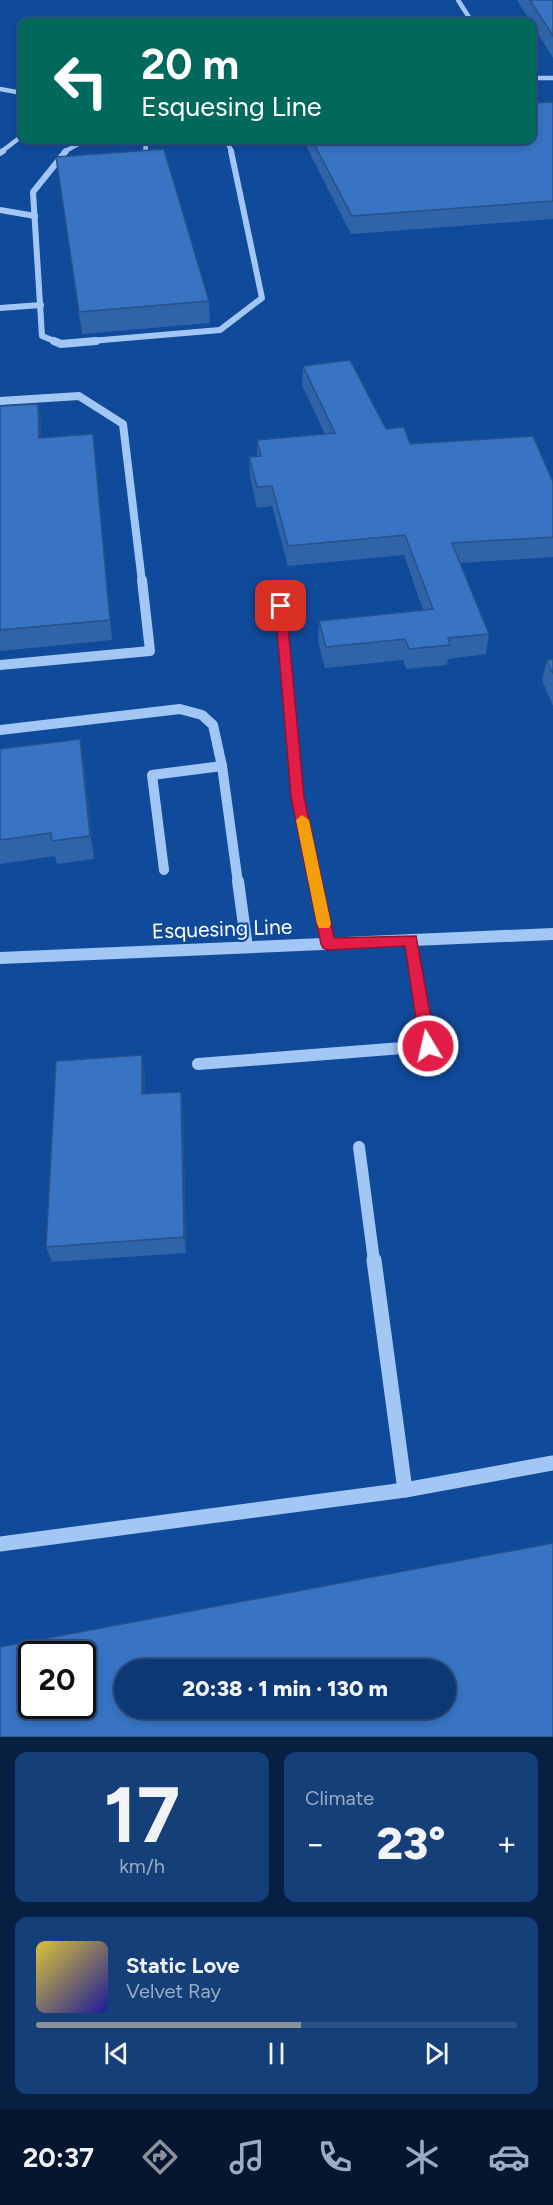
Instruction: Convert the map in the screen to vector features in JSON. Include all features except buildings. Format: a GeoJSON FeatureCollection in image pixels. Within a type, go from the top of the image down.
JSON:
{"type":"FeatureCollection","features":[{"type":"Feature","properties":{"kind":"street"},"geometry":{"type":"LineString","coordinates":[[458,0],[469,18]]}},
{"type":"Feature","properties":{"kind":"street"},"geometry":{"type":"LineString","coordinates":[[536,78],[553,78]]}},
{"type":"Feature","properties":{"kind":"street"},"geometry":{"type":"LineString","coordinates":[[0,90],[18,92]]}},
{"type":"Feature","properties":{"kind":"street"},"geometry":{"type":"LineString","coordinates":[[0,153],[18,139]]}},
{"type":"Feature","properties":{"kind":"street"},"geometry":{"type":"LineString","coordinates":[[78,144],[65,152],[33,192],[42,336],[61,344],[220,330],[262,298],[228,144]]}},
{"type":"Feature","properties":{"kind":"street"},"geometry":{"type":"LineString","coordinates":[[136,159],[147,158],[145,144]]}},
{"type":"Feature","properties":{"kind":"street"},"geometry":{"type":"LineString","coordinates":[[55,164],[67,163]]}},
{"type":"Feature","properties":{"kind":"street"},"geometry":{"type":"LineString","coordinates":[[0,210],[35,216]]}},
{"type":"Feature","properties":{"kind":"street"},"geometry":{"type":"LineString","coordinates":[[0,308],[41,305]]}},
{"type":"Feature","properties":{"kind":"street"},"geometry":{"type":"LineString","coordinates":[[0,401],[79,396],[123,424],[150,651],[0,665]]}},
{"type":"Feature","properties":{"kind":"street"},"geometry":{"type":"LineString","coordinates":[[281,606],[298,797],[328,944]]}},
{"type":"Feature","properties":{"kind":"street"},"geometry":{"type":"LineString","coordinates":[[0,730],[180,709],[202,715],[213,725],[222,766],[247,947]]}},
{"type":"Feature","properties":{"kind":"street"},"geometry":{"type":"LineString","coordinates":[[164,870],[152,775],[222,766]]}},
{"type":"Feature","properties":{"kind":"street","name":"Esquesing Line"},"geometry":{"type":"LineString","coordinates":[[0,958],[553,934]]}},
{"type":"Feature","properties":{"kind":"street"},"geometry":{"type":"LineString","coordinates":[[198,1064],[428,1046],[411,940]]}},
{"type":"Feature","properties":{"kind":"street"},"geometry":{"type":"LineString","coordinates":[[359,1148],[405,1490]]}},
{"type":"Feature","properties":{"kind":"street"},"geometry":{"type":"LineString","coordinates":[[0,1544],[405,1490],[553,1463]]}},
{"type":"Feature","properties":{"kind":"slow traffic"},"geometry":{"type":"LineString","coordinates":[[302,820],[324,924]]}},
{"type":"Feature","properties":{"kind":"route"},"geometry":{"type":"LineString","coordinates":[[281,606],[298,797],[328,944],[411,940],[428,1046]]}}]}
